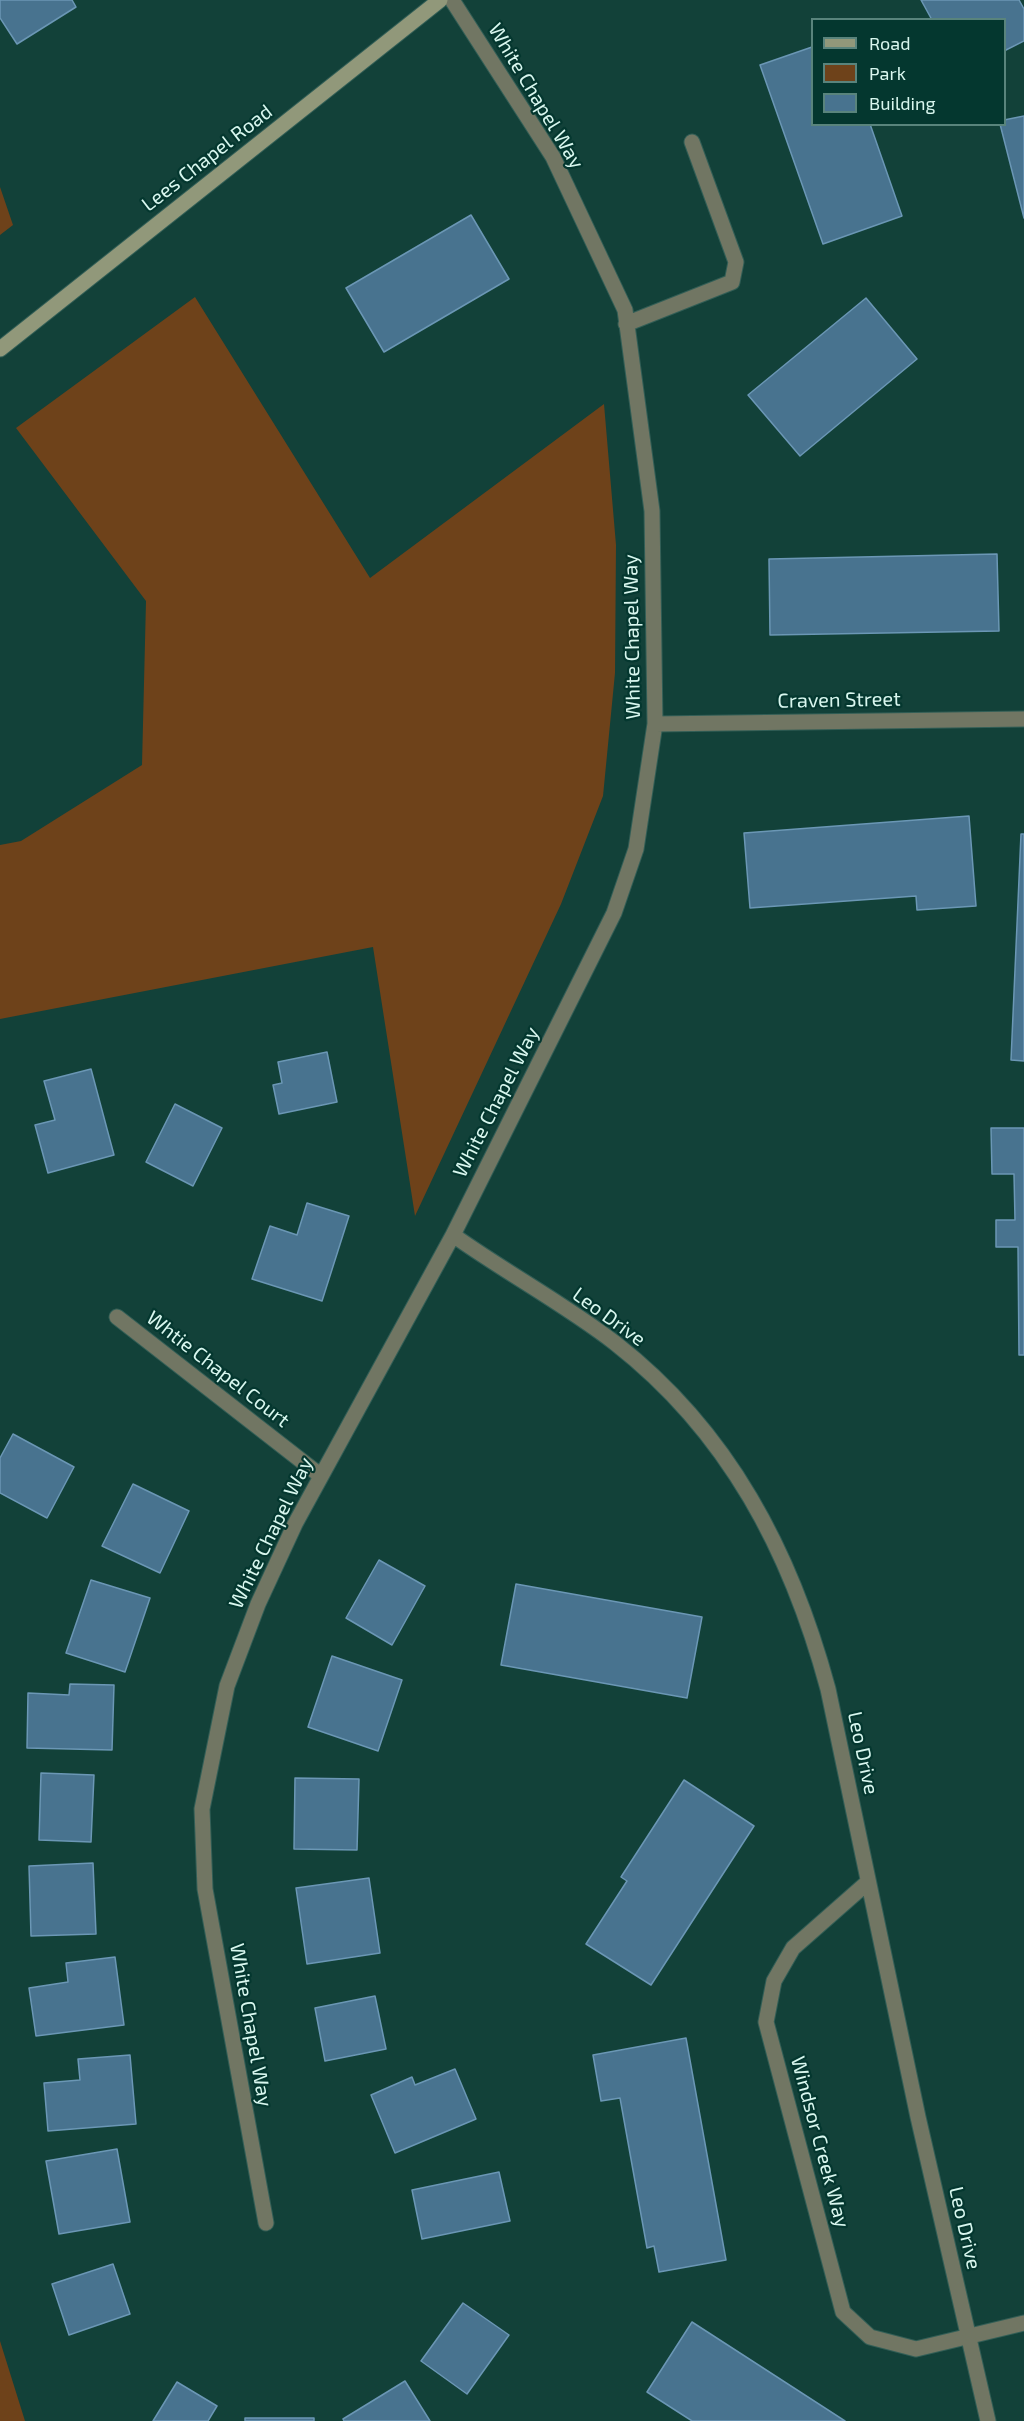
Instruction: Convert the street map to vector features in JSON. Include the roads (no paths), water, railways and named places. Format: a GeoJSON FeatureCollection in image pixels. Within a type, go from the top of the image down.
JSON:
{"type":"FeatureCollection","features":[{"type":"Feature","properties":{"kind":"main road","name":"Lees Chapel Road"},"geometry":{"type":"LineString","coordinates":[[0,349],[440,0]]}},
{"type":"Feature","properties":{"kind":"street","name":"White Chapel Way"},"geometry":{"type":"LineString","coordinates":[[266,2223],[205,1889],[202,1809],[227,1686],[258,1604],[295,1524],[453,1234],[614,913],[636,849],[655,724],[652,511],[625,310],[553,158],[452,0]]}},
{"type":"Feature","properties":{"kind":"street"},"geometry":{"type":"LineString","coordinates":[[626,324],[732,282],[736,262],[692,142]]}},
{"type":"Feature","properties":{"kind":"street","name":"Craven Street"},"geometry":{"type":"LineString","coordinates":[[655,724],[1024,719]]}},
{"type":"Feature","properties":{"kind":"street","name":"Leo Drive"},"geometry":{"type":"LineString","coordinates":[[453,1234],[615,1343],[670,1392],[719,1449],[735,1472],[760,1512],[792,1579],[813,1636],[828,1689],[868,1882],[988,2421]]}},
{"type":"Feature","properties":{"kind":"street","name":"Whtie Chapel Court"},"geometry":{"type":"LineString","coordinates":[[117,1317],[321,1476]]}},
{"type":"Feature","properties":{"kind":"street","name":"Windsor Creek Way"},"geometry":{"type":"LineString","coordinates":[[868,1882],[794,1948],[774,1982],[766,2022],[843,2312],[870,2337],[916,2349],[1024,2324]]}}]}
